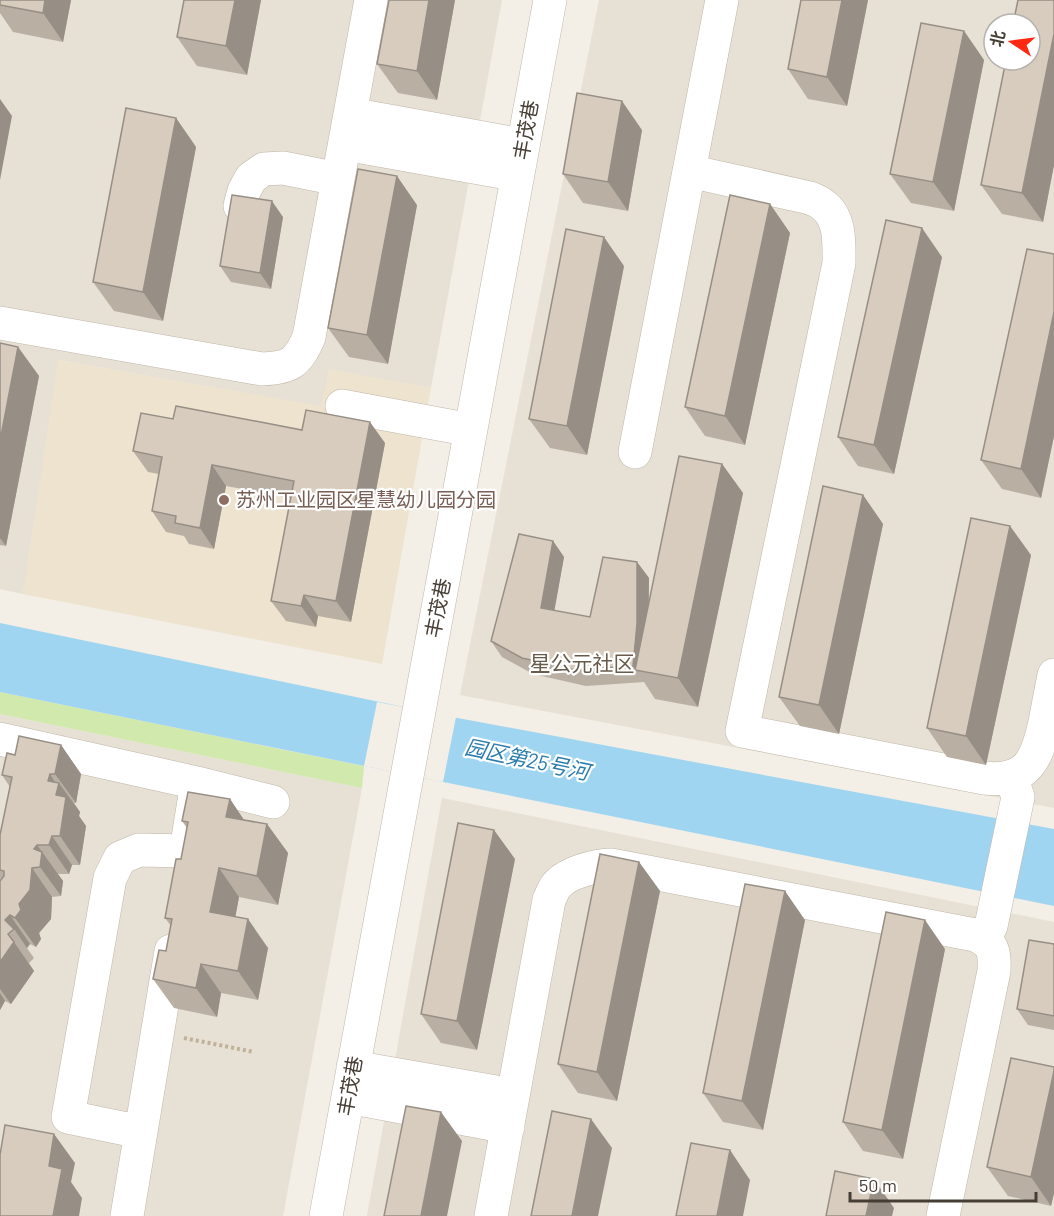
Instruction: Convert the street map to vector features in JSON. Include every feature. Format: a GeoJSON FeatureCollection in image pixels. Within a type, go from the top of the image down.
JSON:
{"type":"FeatureCollection","features":[{"type":"Feature","properties":{"kind":"street"},"geometry":{"type":"LineString","coordinates":[[0,323],[262,369],[278,368],[291,363],[302,354],[309,337],[371,0]]}},
{"type":"Feature","properties":{"kind":"street","name":"丰茂巷"},"geometry":{"type":"LineString","coordinates":[[326,1216],[550,0]]}},
{"type":"Feature","properties":{"kind":"street"},"geometry":{"type":"LineString","coordinates":[[635,452],[722,0]]}},
{"type":"Feature","properties":{"kind":"street"},"geometry":{"type":"LineString","coordinates":[[347,129],[520,160]]}},
{"type":"Feature","properties":{"kind":"street"},"geometry":{"type":"LineString","coordinates":[[240,206],[243,190],[250,178],[264,169],[283,168],[338,179]]}},
{"type":"Feature","properties":{"kind":"street"},"geometry":{"type":"LineString","coordinates":[[689,171],[810,198],[824,205],[833,216],[839,236],[838,263],[742,731],[998,780],[1011,777],[1025,769],[1034,758],[1041,741],[1054,675]]}},
{"type":"Feature","properties":{"kind":"street"},"geometry":{"type":"LineString","coordinates":[[342,406],[471,430]]}},
{"type":"Feature","properties":{"kind":"street"},"geometry":{"type":"LineString","coordinates":[[0,739],[273,802]]}},
{"type":"Feature","properties":{"kind":"street"},"geometry":{"type":"LineString","coordinates":[[984,939],[991,926],[997,902],[1018,797],[1011,777]]}},
{"type":"Feature","properties":{"kind":"street"},"geometry":{"type":"LineString","coordinates":[[181,885],[197,783]]}},
{"type":"Feature","properties":{"kind":"street"},"geometry":{"type":"LineString","coordinates":[[141,1132],[68,1117],[110,878],[120,858],[139,850],[186,851]]}},
{"type":"Feature","properties":{"kind":"street"},"geometry":{"type":"LineString","coordinates":[[491,1216],[549,900],[556,886],[567,877],[599,865],[611,865],[964,932],[984,939],[991,946],[994,972],[943,1216]]}},
{"type":"Feature","properties":{"kind":"street"},"geometry":{"type":"LineString","coordinates":[[127,1216],[176,919]]}},
{"type":"Feature","properties":{"kind":"street"},"geometry":{"type":"LineString","coordinates":[[350,1082],[513,1095]]}},
{"type":"Feature","properties":{"kind":"street"},"geometry":{"type":"LineString","coordinates":[[350,1082],[508,1127]]}},
{"type":"Feature","properties":{"kind":"path"},"geometry":{"type":"LineString","coordinates":[[158,1032],[254,1052]]}},
{"type":"Feature","properties":{"kind":"shaded area"},"geometry":{"type":"Polygon","coordinates":[[[0,0],[502,0],[431,388],[329,370],[322,407],[59,360],[23,594],[0,589],[0,0]]]}},
{"type":"Feature","properties":{"kind":"shaded area"},"geometry":{"type":"Polygon","coordinates":[[[599,0],[1054,0],[1054,808],[460,695],[599,0]]]}},
{"type":"Feature","properties":{"kind":"shaded area","name":"苏州工业园区星慧幼儿园分园"},"geometry":{"type":"Polygon","coordinates":[[[58,360],[321,406],[329,369],[431,388],[382,664],[23,594],[58,360]]]}},
{"type":"Feature","properties":{"kind":"shaded area"},"geometry":{"type":"Polygon","coordinates":[[[0,714],[362,788],[283,1216],[0,1216],[0,714]]]}},
{"type":"Feature","properties":{"kind":"shaded area"},"geometry":{"type":"Polygon","coordinates":[[[442,798],[1054,922],[1054,1216],[367,1216],[442,798]]]}},
{"type":"Feature","properties":{"kind":"green space"},"geometry":{"type":"Polygon","coordinates":[[[0,692],[364,766],[362,788],[0,714],[0,692]]]}},
{"type":"Feature","properties":{"kind":"water","name":"园区第25号河"},"geometry":{"type":"Polygon","coordinates":[[[0,623],[447,716],[1054,829],[1054,906],[0,692],[0,623]]]}},
{"type":"Feature","properties":{"kind":"pier"},"geometry":{"type":"Polygon","coordinates":[[[377,702],[456,717],[443,782],[364,766],[377,702]]]}},
{"type":"Feature","properties":{"kind":"building"},"geometry":{"type":"Polygon","coordinates":[[[0,0],[45,0],[43,13],[0,5],[0,0]]]}},
{"type":"Feature","properties":{"kind":"building"},"geometry":{"type":"Polygon","coordinates":[[[184,0],[235,0],[226,46],[177,37],[184,0]]]}},
{"type":"Feature","properties":{"kind":"building"},"geometry":{"type":"Polygon","coordinates":[[[389,0],[429,0],[417,71],[377,64],[389,0]]]}},
{"type":"Feature","properties":{"kind":"building"},"geometry":{"type":"Polygon","coordinates":[[[801,0],[842,0],[827,77],[788,69],[801,0]]]}},
{"type":"Feature","properties":{"kind":"building"},"geometry":{"type":"Polygon","coordinates":[[[1018,0],[1054,0],[1054,34],[1022,193],[981,185],[1004,72],[1042,72],[1042,12],[1016,12],[1018,0]]]}},
{"type":"Feature","properties":{"kind":"building"},"geometry":{"type":"Polygon","coordinates":[[[921,23],[964,31],[933,182],[890,174],[921,23]]]}},
{"type":"Feature","properties":{"kind":"building"},"geometry":{"type":"Polygon","coordinates":[[[577,93],[622,101],[608,182],[563,174],[577,93]]]}},
{"type":"Feature","properties":{"kind":"building"},"geometry":{"type":"Polygon","coordinates":[[[126,108],[176,118],[143,292],[93,282],[126,108]]]}},
{"type":"Feature","properties":{"kind":"building"},"geometry":{"type":"Polygon","coordinates":[[[358,169],[397,176],[367,335],[328,328],[358,169]]]}},
{"type":"Feature","properties":{"kind":"building"},"geometry":{"type":"Polygon","coordinates":[[[232,195],[272,201],[260,273],[220,266],[232,195]]]}},
{"type":"Feature","properties":{"kind":"building"},"geometry":{"type":"Polygon","coordinates":[[[730,195],[770,204],[725,416],[685,407],[730,195]]]}},
{"type":"Feature","properties":{"kind":"building"},"geometry":{"type":"Polygon","coordinates":[[[886,220],[922,228],[874,445],[838,437],[886,220]]]}},
{"type":"Feature","properties":{"kind":"building"},"geometry":{"type":"Polygon","coordinates":[[[566,229],[604,237],[567,426],[529,419],[566,229]]]}},
{"type":"Feature","properties":{"kind":"building"},"geometry":{"type":"Polygon","coordinates":[[[1027,249],[1054,254],[1054,312],[1021,469],[981,460],[1027,249]]]}},
{"type":"Feature","properties":{"kind":"building"},"geometry":{"type":"Polygon","coordinates":[[[0,343],[18,347],[0,441],[0,343]]]}},
{"type":"Feature","properties":{"kind":"building"},"geometry":{"type":"Polygon","coordinates":[[[176,406],[302,430],[306,410],[370,422],[336,601],[304,595],[301,606],[271,601],[294,481],[212,465],[200,528],[175,523],[176,516],[152,511],[162,457],[133,451],[141,413],[173,419],[176,406]]]}},
{"type":"Feature","properties":{"kind":"building"},"geometry":{"type":"Polygon","coordinates":[[[679,456],[722,464],[678,678],[635,670],[679,456]]]}},
{"type":"Feature","properties":{"kind":"building"},"geometry":{"type":"Polygon","coordinates":[[[823,486],[863,495],[819,705],[779,697],[823,486]]]}},
{"type":"Feature","properties":{"kind":"building"},"geometry":{"type":"Polygon","coordinates":[[[971,518],[1010,526],[966,736],[927,728],[971,518]]]}},
{"type":"Feature","properties":{"kind":"building"},"geometry":{"type":"Polygon","coordinates":[[[519,534],[553,541],[541,608],[590,617],[603,557],[637,562],[637,624],[633,666],[575,670],[522,658],[491,641],[519,534]]]}},
{"type":"Feature","properties":{"kind":"building"},"geometry":{"type":"Polygon","coordinates":[[[19,736],[61,745],[55,774],[50,774],[48,781],[59,783],[56,795],[66,797],[60,836],[52,836],[49,845],[37,845],[34,849],[42,852],[40,867],[32,868],[30,890],[19,904],[21,910],[15,918],[10,915],[5,920],[14,929],[8,934],[14,942],[0,962],[0,881],[4,876],[4,871],[0,870],[0,835],[12,777],[2,775],[7,753],[15,755],[19,736]]]}},
{"type":"Feature","properties":{"kind":"building"},"geometry":{"type":"Polygon","coordinates":[[[188,792],[230,799],[226,817],[267,824],[257,876],[219,868],[210,912],[248,919],[238,971],[201,964],[196,988],[153,979],[159,950],[166,951],[172,919],[165,918],[176,859],[181,859],[188,822],[182,821],[188,792]]]}},
{"type":"Feature","properties":{"kind":"building"},"geometry":{"type":"Polygon","coordinates":[[[458,823],[494,830],[457,1021],[421,1014],[458,823]]]}},
{"type":"Feature","properties":{"kind":"building"},"geometry":{"type":"Polygon","coordinates":[[[600,854],[639,862],[597,1072],[558,1064],[600,854]]]}},
{"type":"Feature","properties":{"kind":"building"},"geometry":{"type":"Polygon","coordinates":[[[745,884],[785,891],[742,1101],[703,1093],[745,884]]]}},
{"type":"Feature","properties":{"kind":"building"},"geometry":{"type":"Polygon","coordinates":[[[886,912],[925,920],[882,1130],[843,1122],[886,912]]]}},
{"type":"Feature","properties":{"kind":"building"},"geometry":{"type":"Polygon","coordinates":[[[1029,940],[1054,944],[1054,1016],[1017,1009],[1029,940]]]}},
{"type":"Feature","properties":{"kind":"building"},"geometry":{"type":"Polygon","coordinates":[[[1011,1058],[1054,1067],[1031,1177],[987,1167],[1011,1058]]]}},
{"type":"Feature","properties":{"kind":"building"},"geometry":{"type":"Polygon","coordinates":[[[406,1106],[441,1112],[421,1216],[384,1216],[406,1106]]]}},
{"type":"Feature","properties":{"kind":"building"},"geometry":{"type":"Polygon","coordinates":[[[552,1111],[591,1119],[572,1216],[531,1216],[552,1111]]]}},
{"type":"Feature","properties":{"kind":"building"},"geometry":{"type":"Polygon","coordinates":[[[5,1125],[54,1134],[49,1166],[62,1169],[53,1216],[0,1216],[0,1155],[5,1125]]]}},
{"type":"Feature","properties":{"kind":"building"},"geometry":{"type":"Polygon","coordinates":[[[691,1143],[730,1150],[717,1216],[676,1216],[691,1143]]]}},
{"type":"Feature","properties":{"kind":"building"},"geometry":{"type":"Polygon","coordinates":[[[835,1171],[874,1179],[866,1216],[826,1216],[835,1171]]]}},
{"type":"Feature","properties":{"kind":"place","name":"苏州工业园区星慧幼儿园分园"},"geometry":{"type":"Point","coordinates":[224,500]}},
{"type":"Feature","properties":{"kind":"district","name":"星公元社区"},"geometry":{"type":"Point","coordinates":[582,664]}}]}
